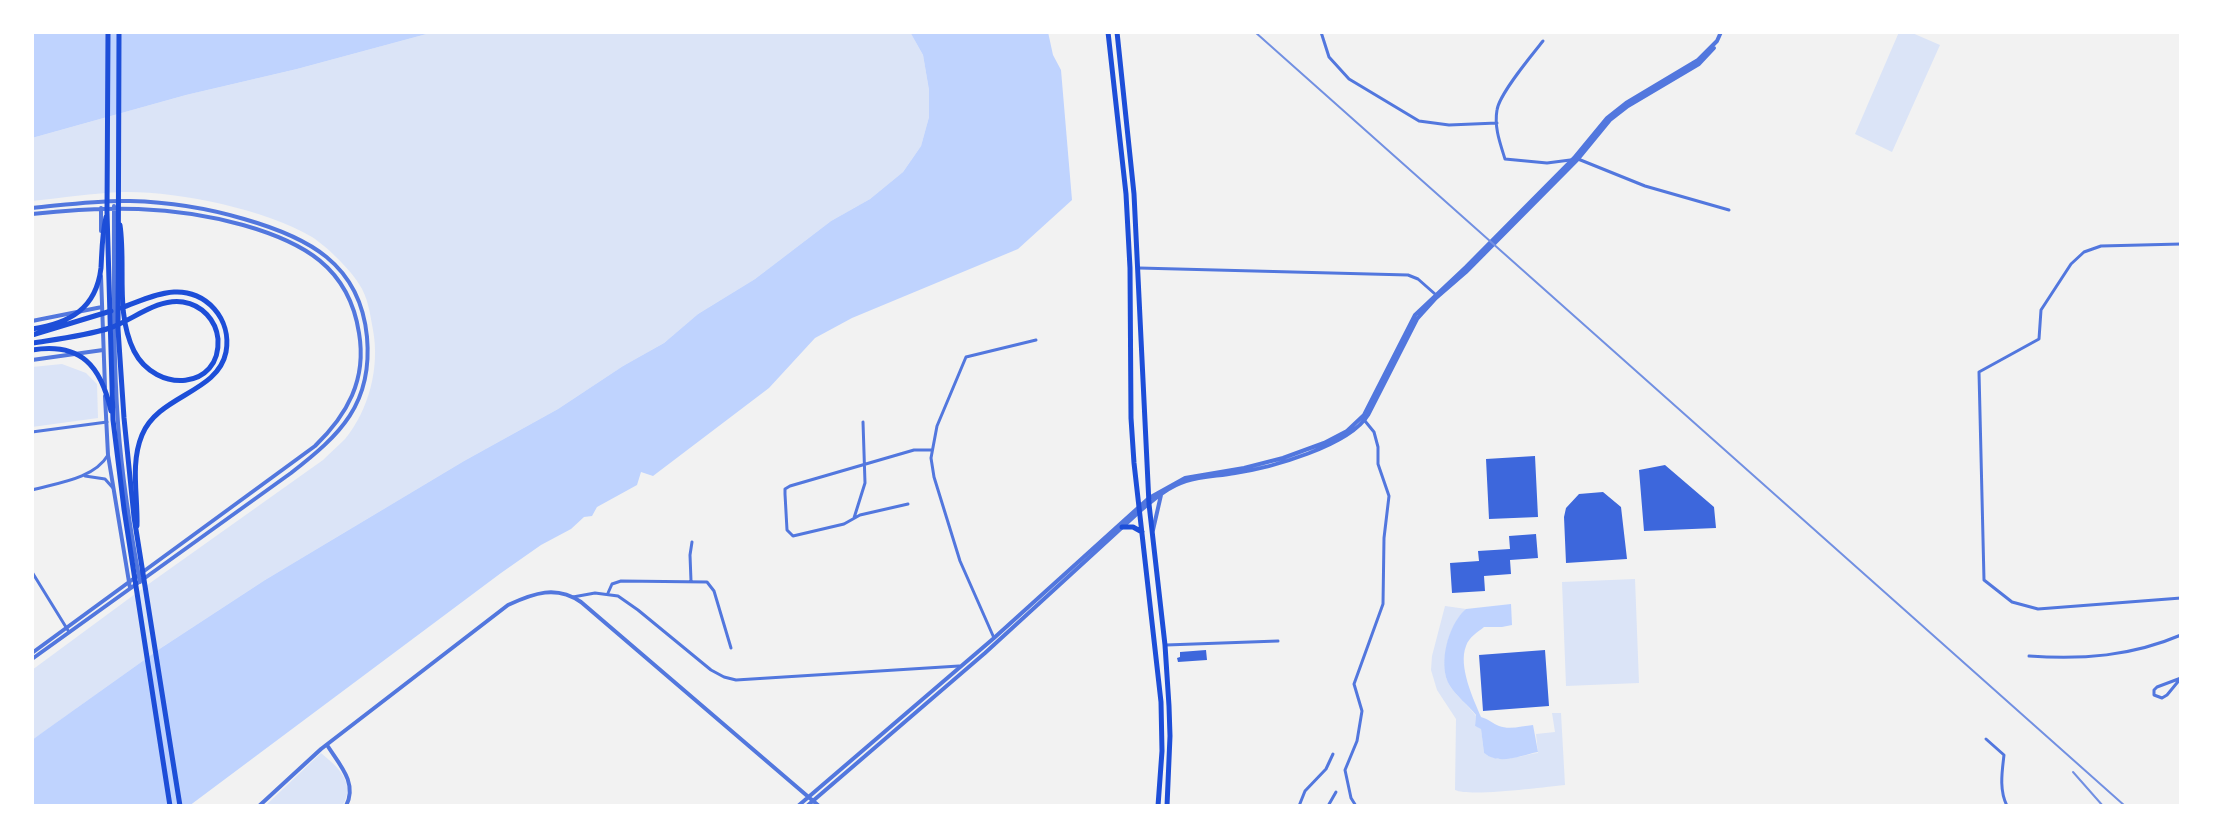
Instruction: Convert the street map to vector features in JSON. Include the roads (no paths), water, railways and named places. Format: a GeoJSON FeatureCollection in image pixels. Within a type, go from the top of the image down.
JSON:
{"type":"FeatureCollection","features":[{"type":"Feature","properties":{"kind":"main road"},"geometry":{"type":"LineString","coordinates":[[108,32],[110,421]]}},
{"type":"Feature","properties":{"kind":"main road"},"geometry":{"type":"LineString","coordinates":[[119,32],[118,329],[121,385],[136,533],[180,806]]}},
{"type":"Feature","properties":{"kind":"main road"},"geometry":{"type":"LineString","coordinates":[[1108,32],[1126,194],[1131,418],[1161,702],[1162,751],[1158,806]]}},
{"type":"Feature","properties":{"kind":"main road"},"geometry":{"type":"LineString","coordinates":[[1117,32],[1134,194],[1149,501],[1165,645],[1170,736],[1167,806]]}},
{"type":"Feature","properties":{"kind":"main road"},"geometry":{"type":"LineString","coordinates":[[32,329],[67,319],[91,299],[100,273],[107,212]]}},
{"type":"Feature","properties":{"kind":"main road"},"geometry":{"type":"LineString","coordinates":[[32,343],[100,331],[122,323],[129,320],[157,306],[180,301],[199,307],[214,324],[218,344],[212,363],[194,378],[171,381],[151,373],[135,353],[128,336],[124,321],[123,247],[119,220]]}},
{"type":"Feature","properties":{"kind":"main road"},"geometry":{"type":"LineString","coordinates":[[32,335],[166,293],[196,295],[221,316],[227,343],[226,355],[219,368],[205,383],[161,409],[142,435],[135,470],[136,533]]}},
{"type":"Feature","properties":{"kind":"main road"},"geometry":{"type":"LineString","coordinates":[[32,350],[56,348],[80,355],[95,370],[109,402],[170,806]]}},
{"type":"Feature","properties":{"kind":"main road"},"geometry":{"type":"LineString","coordinates":[[1122,527],[1133,527],[1142,532]]}},
{"type":"Feature","properties":{"kind":"street"},"geometry":{"type":"LineString","coordinates":[[1321,32],[1329,57],[1349,79],[1419,121],[1449,125],[1497,123]]}},
{"type":"Feature","properties":{"kind":"street"},"geometry":{"type":"LineString","coordinates":[[1149,501],[1186,481],[1283,461],[1326,446],[1355,431],[1365,421],[1417,319],[1436,298],[1466,272],[1576,159],[1607,118],[1626,103],[1698,60],[1722,32]]}},
{"type":"Feature","properties":{"kind":"street"},"geometry":{"type":"LineString","coordinates":[[1543,41],[1497,106],[1497,132],[1505,159],[1547,163],[1576,159],[1645,186],[1729,210]]}},
{"type":"Feature","properties":{"kind":"street"},"geometry":{"type":"LineString","coordinates":[[807,806],[811,799],[1149,501],[1185,478],[1283,458],[1347,431],[1364,415],[1415,315],[1576,159]]}},
{"type":"Feature","properties":{"kind":"street"},"geometry":{"type":"LineString","coordinates":[[114,201],[113,294],[118,422],[140,582]]}},
{"type":"Feature","properties":{"kind":"street"},"geometry":{"type":"LineString","coordinates":[[32,211],[114,201],[156,202],[190,206],[282,230],[301,239],[332,262],[357,297],[368,347],[364,380],[353,412],[330,441],[291,473],[140,582],[32,656]]}},
{"type":"Feature","properties":{"kind":"street"},"geometry":{"type":"LineString","coordinates":[[68,630],[129,580],[295,461],[329,432],[351,400],[359,376],[357,316],[341,284],[325,265],[303,247],[281,237],[217,218],[168,210],[101,205]]}},
{"type":"Feature","properties":{"kind":"street"},"geometry":{"type":"LineString","coordinates":[[101,205],[103,350],[110,421],[108,455],[130,588]]}},
{"type":"Feature","properties":{"kind":"street"},"geometry":{"type":"LineString","coordinates":[[2181,244],[2101,246],[2084,252],[2071,264],[2041,310],[2039,339],[1979,372],[1979,404],[1984,580],[2012,602],[2038,609],[2181,598]]}},
{"type":"Feature","properties":{"kind":"street"},"geometry":{"type":"LineString","coordinates":[[1139,268],[1408,275],[1418,279],[1435,294]]}},
{"type":"Feature","properties":{"kind":"street"},"geometry":{"type":"LineString","coordinates":[[32,321],[102,307]]}},
{"type":"Feature","properties":{"kind":"street"},"geometry":{"type":"LineString","coordinates":[[994,638],[960,561],[934,477],[931,450],[937,426],[966,357],[1036,340]]}},
{"type":"Feature","properties":{"kind":"street"},"geometry":{"type":"LineString","coordinates":[[32,360],[103,350]]}},
{"type":"Feature","properties":{"kind":"street"},"geometry":{"type":"LineString","coordinates":[[32,432],[110,421]]}},
{"type":"Feature","properties":{"kind":"street"},"geometry":{"type":"LineString","coordinates":[[1356,806],[1351,798],[1345,770],[1357,741],[1362,711],[1354,684],[1383,604],[1384,538],[1389,496],[1378,464],[1374,432],[1365,421]]}},
{"type":"Feature","properties":{"kind":"street"},"geometry":{"type":"LineString","coordinates":[[854,518],[865,483],[863,422]]}},
{"type":"Feature","properties":{"kind":"street"},"geometry":{"type":"LineString","coordinates":[[908,504],[854,518],[844,524],[790,535],[787,530],[785,489],[914,450],[931,450]]}},
{"type":"Feature","properties":{"kind":"street"},"geometry":{"type":"LineString","coordinates":[[32,490],[82,476],[100,466],[108,455]]}},
{"type":"Feature","properties":{"kind":"street"},"geometry":{"type":"LineString","coordinates":[[82,476],[99,476],[113,490]]}},
{"type":"Feature","properties":{"kind":"street"},"geometry":{"type":"LineString","coordinates":[[1153,532],[1161,494]]}},
{"type":"Feature","properties":{"kind":"street"},"geometry":{"type":"LineString","coordinates":[[798,806],[811,799],[985,653],[1139,508]]}},
{"type":"Feature","properties":{"kind":"street"},"geometry":{"type":"LineString","coordinates":[[691,581],[692,542]]}},
{"type":"Feature","properties":{"kind":"street"},"geometry":{"type":"LineString","coordinates":[[32,572],[68,630]]}},
{"type":"Feature","properties":{"kind":"street"},"geometry":{"type":"LineString","coordinates":[[608,593],[612,584],[621,581],[703,581],[712,587],[731,648]]}},
{"type":"Feature","properties":{"kind":"street"},"geometry":{"type":"LineString","coordinates":[[259,806],[327,745],[508,605],[541,591],[561,592],[573,597],[819,806]]}},
{"type":"Feature","properties":{"kind":"street"},"geometry":{"type":"LineString","coordinates":[[573,597],[595,593],[618,596],[711,670],[736,680],[963,665]]}},
{"type":"Feature","properties":{"kind":"street"},"geometry":{"type":"LineString","coordinates":[[2029,656],[2065,659],[2099,657],[2133,651],[2181,635]]}},
{"type":"Feature","properties":{"kind":"street"},"geometry":{"type":"LineString","coordinates":[[1165,645],[1278,641]]}},
{"type":"Feature","properties":{"kind":"street"},"geometry":{"type":"LineString","coordinates":[[2181,678],[2167,695],[2162,698],[2154,695],[2154,690],[2181,678]]}},
{"type":"Feature","properties":{"kind":"street"},"geometry":{"type":"LineString","coordinates":[[1986,739],[2004,755],[2003,799],[2007,806]]}},
{"type":"Feature","properties":{"kind":"street"},"geometry":{"type":"LineString","coordinates":[[327,745],[351,785],[351,796],[346,806]]}},
{"type":"Feature","properties":{"kind":"street"},"geometry":{"type":"LineString","coordinates":[[1299,806],[1305,791],[1326,769],[1333,754]]}},
{"type":"Feature","properties":{"kind":"street"},"geometry":{"type":"LineString","coordinates":[[1328,806],[1336,792]]}},
{"type":"Feature","properties":{"kind":"water"},"geometry":{"type":"Polygon","coordinates":[[[32,32],[434,32],[32,138],[32,32]]]}},
{"type":"Feature","properties":{"kind":"water"},"geometry":{"type":"Polygon","coordinates":[[[910,32],[1048,32],[1053,55],[1061,70],[1072,200],[1018,249],[852,318],[815,338],[769,388],[653,476],[641,472],[637,485],[597,507],[592,516],[584,517],[571,529],[541,545],[501,573],[189,806],[32,806],[32,740],[161,648],[265,580],[464,461],[558,409],[664,343],[698,314],[755,279],[831,221],[870,199],[903,172],[921,146],[929,117],[929,90],[923,55],[910,32]]]}},
{"type":"Feature","properties":{"kind":"water"},"geometry":{"type":"Polygon","coordinates":[[[1511,604],[1512,625],[1484,627],[1469,640],[1464,654],[1468,682],[1481,717],[1503,727],[1533,725],[1538,752],[1497,759],[1484,753],[1481,729],[1475,726],[1476,715],[1450,686],[1444,668],[1450,635],[1466,609],[1511,604]]]}},
{"type":"Feature","properties":{"kind":"railway"},"geometry":{"type":"LineString","coordinates":[[1255,32],[2125,806]]}},
{"type":"Feature","properties":{"kind":"railway"},"geometry":{"type":"LineString","coordinates":[[2073,772],[2103,806]]}}]}
